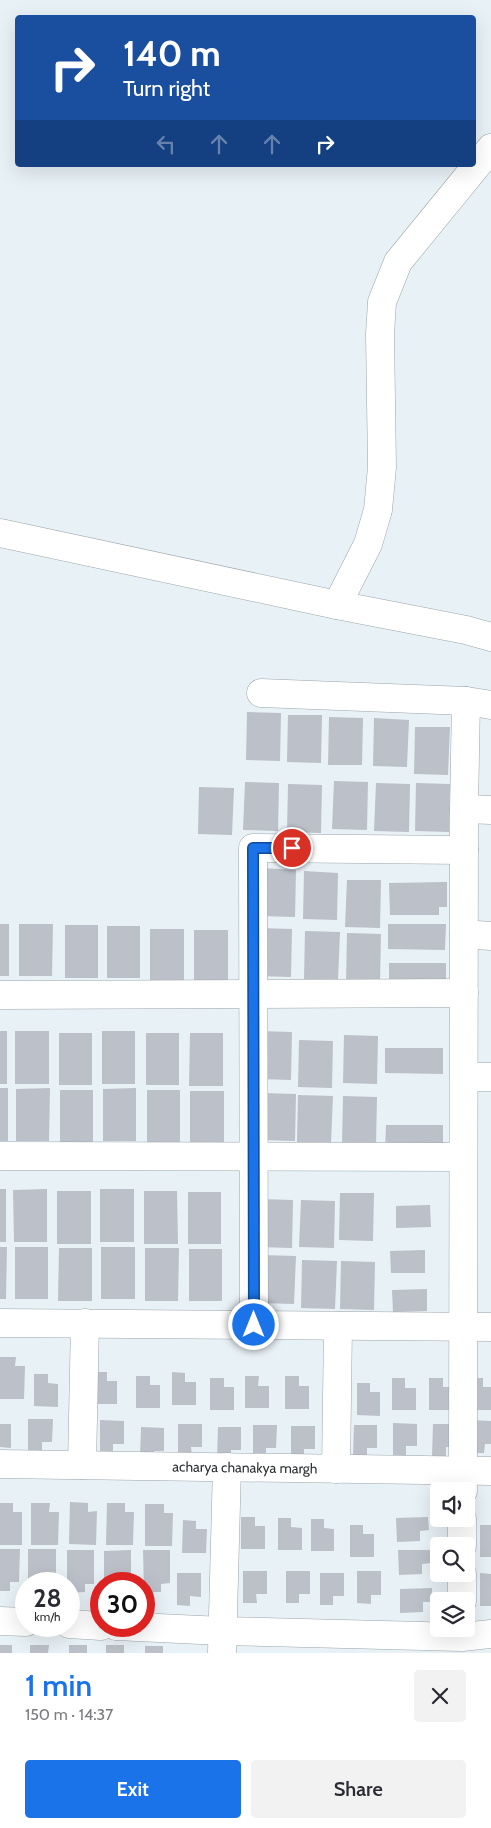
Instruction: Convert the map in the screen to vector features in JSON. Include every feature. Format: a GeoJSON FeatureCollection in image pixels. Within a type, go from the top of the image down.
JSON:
{"type":"FeatureCollection","features":[{"type":"Feature","properties":{"kind":"street"},"geometry":{"type":"LineString","coordinates":[[476,166],[491,148]]}},
{"type":"Feature","properties":{"kind":"street"},"geometry":{"type":"LineString","coordinates":[[337,605],[368,544],[378,510],[382,467],[380,334],[382,302],[398,262],[476,167]]}},
{"type":"Feature","properties":{"kind":"street"},"geometry":{"type":"LineString","coordinates":[[0,533],[337,605],[466,630],[491,637]]}},
{"type":"Feature","properties":{"kind":"street"},"geometry":{"type":"LineString","coordinates":[[262,693],[479,703],[464,809],[463,1481]]}},
{"type":"Feature","properties":{"kind":"street"},"geometry":{"type":"LineString","coordinates":[[464,809],[491,810]]}},
{"type":"Feature","properties":{"kind":"street"},"geometry":{"type":"LineString","coordinates":[[254,1325],[253,848],[464,850]]}},
{"type":"Feature","properties":{"kind":"street"},"geometry":{"type":"LineString","coordinates":[[464,934],[491,936]]}},
{"type":"Feature","properties":{"kind":"street"},"geometry":{"type":"LineString","coordinates":[[0,995],[464,993]]}},
{"type":"Feature","properties":{"kind":"street"},"geometry":{"type":"LineString","coordinates":[[464,1077],[491,1078]]}},
{"type":"Feature","properties":{"kind":"street"},"geometry":{"type":"LineString","coordinates":[[0,1156],[463,1157]]}},
{"type":"Feature","properties":{"kind":"street"},"geometry":{"type":"LineString","coordinates":[[0,1323],[491,1327]]}},
{"type":"Feature","properties":{"kind":"street"},"geometry":{"type":"LineString","coordinates":[[82,1465],[85,1323]]}},
{"type":"Feature","properties":{"kind":"street"},"geometry":{"type":"LineString","coordinates":[[336,1469],[338,1326]]}},
{"type":"Feature","properties":{"kind":"street","name":"acharya chanakya margh"},"geometry":{"type":"LineString","coordinates":[[0,1464],[336,1469],[463,1481],[491,1471]]}},
{"type":"Feature","properties":{"kind":"street"},"geometry":{"type":"LineString","coordinates":[[222,1642],[227,1467]]}},
{"type":"Feature","properties":{"kind":"street"},"geometry":{"type":"LineString","coordinates":[[0,1621],[15,1622]]}},
{"type":"Feature","properties":{"kind":"street"},"geometry":{"type":"LineString","coordinates":[[155,1632],[222,1642],[461,1639],[491,1634]]}},
{"type":"Feature","properties":{"kind":"building"},"geometry":{"type":"Polygon","coordinates":[[[247,712],[281,713],[280,761],[246,760],[247,712]]]}},
{"type":"Feature","properties":{"kind":"building"},"geometry":{"type":"Polygon","coordinates":[[[288,715],[322,715],[321,763],[287,762],[288,715]]]}},
{"type":"Feature","properties":{"kind":"building"},"geometry":{"type":"Polygon","coordinates":[[[329,717],[363,718],[362,765],[328,765],[329,717]]]}},
{"type":"Feature","properties":{"kind":"building"},"geometry":{"type":"Polygon","coordinates":[[[374,718],[409,720],[407,767],[373,766],[374,718]]]}},
{"type":"Feature","properties":{"kind":"building"},"geometry":{"type":"Polygon","coordinates":[[[415,727],[450,727],[448,775],[414,774],[415,727]]]}},
{"type":"Feature","properties":{"kind":"building"},"geometry":{"type":"Polygon","coordinates":[[[334,781],[368,782],[367,830],[332,829],[334,781]]]}},
{"type":"Feature","properties":{"kind":"building"},"geometry":{"type":"Polygon","coordinates":[[[245,782],[279,783],[278,831],[243,830],[245,782]]]}},
{"type":"Feature","properties":{"kind":"building"},"geometry":{"type":"Polygon","coordinates":[[[376,783],[410,784],[409,832],[374,831],[376,783]]]}},
{"type":"Feature","properties":{"kind":"building"},"geometry":{"type":"Polygon","coordinates":[[[416,783],[450,784],[449,832],[415,831],[416,783]]]}},
{"type":"Feature","properties":{"kind":"building"},"geometry":{"type":"Polygon","coordinates":[[[288,784],[322,785],[321,833],[287,832],[288,784]]]}},
{"type":"Feature","properties":{"kind":"building"},"geometry":{"type":"Polygon","coordinates":[[[199,787],[234,788],[232,835],[198,834],[199,787]]]}},
{"type":"Feature","properties":{"kind":"building"},"geometry":{"type":"Polygon","coordinates":[[[262,868],[296,870],[295,917],[260,916],[262,868]]]}},
{"type":"Feature","properties":{"kind":"building"},"geometry":{"type":"Polygon","coordinates":[[[304,871],[338,873],[337,920],[303,919],[304,871]]]}},
{"type":"Feature","properties":{"kind":"building"},"geometry":{"type":"Polygon","coordinates":[[[347,880],[381,880],[380,928],[345,927],[347,880]]]}},
{"type":"Feature","properties":{"kind":"building"},"geometry":{"type":"Polygon","coordinates":[[[447,882],[447,907],[439,907],[439,915],[390,915],[389,883],[447,882]]]}},
{"type":"Feature","properties":{"kind":"building"},"geometry":{"type":"Polygon","coordinates":[[[0,924],[9,924],[9,976],[0,976],[0,924]]]}},
{"type":"Feature","properties":{"kind":"building"},"geometry":{"type":"Polygon","coordinates":[[[19,924],[53,924],[52,976],[19,976],[19,924]]]}},
{"type":"Feature","properties":{"kind":"building"},"geometry":{"type":"Polygon","coordinates":[[[388,924],[446,924],[445,950],[388,949],[388,924]]]}},
{"type":"Feature","properties":{"kind":"building"},"geometry":{"type":"Polygon","coordinates":[[[65,925],[98,925],[98,978],[65,978],[65,925]]]}},
{"type":"Feature","properties":{"kind":"building"},"geometry":{"type":"Polygon","coordinates":[[[107,926],[140,926],[140,978],[107,978],[107,926]]]}},
{"type":"Feature","properties":{"kind":"building"},"geometry":{"type":"Polygon","coordinates":[[[258,928],[292,929],[291,977],[256,976],[258,928]]]}},
{"type":"Feature","properties":{"kind":"building"},"geometry":{"type":"Polygon","coordinates":[[[150,929],[184,929],[184,982],[150,982],[150,929]]]}},
{"type":"Feature","properties":{"kind":"building"},"geometry":{"type":"Polygon","coordinates":[[[194,930],[228,930],[228,982],[194,982],[194,930]]]}},
{"type":"Feature","properties":{"kind":"building"},"geometry":{"type":"Polygon","coordinates":[[[305,931],[340,932],[338,980],[304,979],[305,931]]]}},
{"type":"Feature","properties":{"kind":"building"},"geometry":{"type":"Polygon","coordinates":[[[347,933],[381,934],[380,982],[346,981],[347,933]]]}},
{"type":"Feature","properties":{"kind":"building"},"geometry":{"type":"Polygon","coordinates":[[[389,963],[446,963],[446,988],[389,988],[389,963]]]}},
{"type":"Feature","properties":{"kind":"building"},"geometry":{"type":"Polygon","coordinates":[[[0,1031],[7,1031],[7,1084],[0,1084],[0,1031]]]}},
{"type":"Feature","properties":{"kind":"building"},"geometry":{"type":"Polygon","coordinates":[[[15,1031],[49,1031],[49,1084],[15,1084],[15,1031]]]}},
{"type":"Feature","properties":{"kind":"building"},"geometry":{"type":"Polygon","coordinates":[[[102,1031],[135,1031],[135,1084],[102,1084],[102,1031]]]}},
{"type":"Feature","properties":{"kind":"building"},"geometry":{"type":"Polygon","coordinates":[[[258,1031],[292,1032],[291,1080],[257,1079],[258,1031]]]}},
{"type":"Feature","properties":{"kind":"building"},"geometry":{"type":"Polygon","coordinates":[[[59,1033],[92,1033],[92,1085],[59,1085],[59,1033]]]}},
{"type":"Feature","properties":{"kind":"building"},"geometry":{"type":"Polygon","coordinates":[[[146,1033],[179,1033],[179,1085],[146,1085],[146,1033]]]}},
{"type":"Feature","properties":{"kind":"building"},"geometry":{"type":"Polygon","coordinates":[[[190,1033],[223,1033],[223,1086],[189,1086],[190,1033]]]}},
{"type":"Feature","properties":{"kind":"building"},"geometry":{"type":"Polygon","coordinates":[[[344,1035],[378,1036],[377,1084],[343,1083],[344,1035]]]}},
{"type":"Feature","properties":{"kind":"building"},"geometry":{"type":"Polygon","coordinates":[[[299,1040],[333,1041],[332,1088],[298,1087],[299,1040]]]}},
{"type":"Feature","properties":{"kind":"building"},"geometry":{"type":"Polygon","coordinates":[[[385,1048],[443,1048],[443,1074],[385,1073],[385,1048]]]}},
{"type":"Feature","properties":{"kind":"building"},"geometry":{"type":"Polygon","coordinates":[[[0,1088],[8,1088],[8,1141],[0,1141],[0,1088]]]}},
{"type":"Feature","properties":{"kind":"building"},"geometry":{"type":"Polygon","coordinates":[[[50,1088],[49,1141],[16,1141],[16,1089],[50,1088]]]}},
{"type":"Feature","properties":{"kind":"building"},"geometry":{"type":"Polygon","coordinates":[[[136,1088],[136,1141],[103,1141],[103,1089],[136,1088]]]}},
{"type":"Feature","properties":{"kind":"building"},"geometry":{"type":"Polygon","coordinates":[[[60,1090],[93,1090],[93,1142],[60,1142],[60,1090]]]}},
{"type":"Feature","properties":{"kind":"building"},"geometry":{"type":"Polygon","coordinates":[[[147,1090],[180,1090],[180,1143],[147,1142],[147,1090]]]}},
{"type":"Feature","properties":{"kind":"building"},"geometry":{"type":"Polygon","coordinates":[[[190,1091],[224,1091],[224,1143],[190,1143],[190,1091]]]}},
{"type":"Feature","properties":{"kind":"building"},"geometry":{"type":"Polygon","coordinates":[[[262,1093],[296,1094],[295,1141],[260,1140],[262,1093]]]}},
{"type":"Feature","properties":{"kind":"building"},"geometry":{"type":"Polygon","coordinates":[[[298,1095],[333,1096],[331,1143],[297,1142],[298,1095]]]}},
{"type":"Feature","properties":{"kind":"building"},"geometry":{"type":"Polygon","coordinates":[[[343,1096],[377,1097],[376,1145],[342,1144],[343,1096]]]}},
{"type":"Feature","properties":{"kind":"building"},"geometry":{"type":"Polygon","coordinates":[[[386,1125],[443,1125],[443,1150],[385,1150],[386,1125]]]}},
{"type":"Feature","properties":{"kind":"building"},"geometry":{"type":"Polygon","coordinates":[[[0,1189],[6,1189],[6,1242],[0,1242],[0,1189]]]}},
{"type":"Feature","properties":{"kind":"building"},"geometry":{"type":"Polygon","coordinates":[[[47,1189],[47,1242],[14,1242],[13,1190],[47,1189]]]}},
{"type":"Feature","properties":{"kind":"building"},"geometry":{"type":"Polygon","coordinates":[[[100,1189],[134,1189],[134,1242],[100,1242],[100,1189]]]}},
{"type":"Feature","properties":{"kind":"building"},"geometry":{"type":"Polygon","coordinates":[[[57,1191],[91,1191],[91,1244],[57,1244],[57,1191]]]}},
{"type":"Feature","properties":{"kind":"building"},"geometry":{"type":"Polygon","coordinates":[[[144,1191],[177,1191],[178,1244],[144,1244],[144,1191]]]}},
{"type":"Feature","properties":{"kind":"building"},"geometry":{"type":"Polygon","coordinates":[[[188,1192],[221,1192],[221,1244],[188,1244],[188,1192]]]}},
{"type":"Feature","properties":{"kind":"building"},"geometry":{"type":"Polygon","coordinates":[[[340,1193],[374,1193],[373,1241],[339,1240],[340,1193]]]}},
{"type":"Feature","properties":{"kind":"building"},"geometry":{"type":"Polygon","coordinates":[[[259,1199],[293,1200],[292,1248],[258,1247],[259,1199]]]}},
{"type":"Feature","properties":{"kind":"building"},"geometry":{"type":"Polygon","coordinates":[[[301,1200],[335,1201],[334,1248],[299,1247],[301,1200]]]}},
{"type":"Feature","properties":{"kind":"building"},"geometry":{"type":"Polygon","coordinates":[[[430,1205],[431,1227],[396,1228],[396,1206],[430,1205]]]}},
{"type":"Feature","properties":{"kind":"building"},"geometry":{"type":"Polygon","coordinates":[[[0,1247],[7,1247],[6,1299],[0,1299],[0,1247]]]}},
{"type":"Feature","properties":{"kind":"building"},"geometry":{"type":"Polygon","coordinates":[[[15,1247],[48,1247],[48,1299],[15,1299],[15,1247]]]}},
{"type":"Feature","properties":{"kind":"building"},"geometry":{"type":"Polygon","coordinates":[[[101,1247],[135,1247],[135,1299],[101,1299],[101,1247]]]}},
{"type":"Feature","properties":{"kind":"building"},"geometry":{"type":"Polygon","coordinates":[[[59,1248],[92,1248],[92,1301],[58,1301],[59,1248]]]}},
{"type":"Feature","properties":{"kind":"building"},"geometry":{"type":"Polygon","coordinates":[[[145,1248],[179,1248],[178,1301],[145,1301],[145,1248]]]}},
{"type":"Feature","properties":{"kind":"building"},"geometry":{"type":"Polygon","coordinates":[[[189,1249],[222,1249],[222,1301],[189,1301],[189,1249]]]}},
{"type":"Feature","properties":{"kind":"building"},"geometry":{"type":"Polygon","coordinates":[[[425,1250],[425,1273],[391,1273],[390,1251],[425,1250]]]}},
{"type":"Feature","properties":{"kind":"building"},"geometry":{"type":"Polygon","coordinates":[[[261,1255],[296,1256],[294,1304],[260,1303],[261,1255]]]}},
{"type":"Feature","properties":{"kind":"building"},"geometry":{"type":"Polygon","coordinates":[[[302,1260],[337,1261],[335,1309],[301,1308],[302,1260]]]}},
{"type":"Feature","properties":{"kind":"building"},"geometry":{"type":"Polygon","coordinates":[[[341,1261],[375,1262],[374,1310],[340,1309],[341,1261]]]}},
{"type":"Feature","properties":{"kind":"building"},"geometry":{"type":"Polygon","coordinates":[[[427,1289],[427,1311],[393,1312],[392,1290],[427,1289]]]}},
{"type":"Feature","properties":{"kind":"building"},"geometry":{"type":"Polygon","coordinates":[[[0,1357],[16,1357],[15,1366],[25,1366],[24,1399],[0,1399],[0,1357]]]}},
{"type":"Feature","properties":{"kind":"building"},"geometry":{"type":"Polygon","coordinates":[[[94,1372],[107,1372],[107,1381],[117,1381],[117,1404],[94,1404],[94,1372]]]}},
{"type":"Feature","properties":{"kind":"building"},"geometry":{"type":"Polygon","coordinates":[[[172,1372],[185,1373],[185,1382],[196,1382],[196,1405],[172,1405],[172,1372]]]}},
{"type":"Feature","properties":{"kind":"building"},"geometry":{"type":"Polygon","coordinates":[[[34,1374],[48,1374],[48,1383],[58,1384],[58,1407],[34,1406],[34,1374]]]}},
{"type":"Feature","properties":{"kind":"building"},"geometry":{"type":"Polygon","coordinates":[[[136,1376],[150,1376],[150,1385],[160,1385],[160,1408],[136,1408],[136,1376]]]}},
{"type":"Feature","properties":{"kind":"building"},"geometry":{"type":"Polygon","coordinates":[[[245,1376],[259,1376],[258,1386],[269,1386],[269,1408],[245,1408],[245,1376]]]}},
{"type":"Feature","properties":{"kind":"building"},"geometry":{"type":"Polygon","coordinates":[[[285,1376],[299,1376],[299,1386],[309,1386],[309,1409],[285,1409],[285,1376]]]}},
{"type":"Feature","properties":{"kind":"building"},"geometry":{"type":"Polygon","coordinates":[[[210,1378],[224,1378],[224,1387],[234,1387],[234,1410],[210,1410],[210,1378]]]}},
{"type":"Feature","properties":{"kind":"building"},"geometry":{"type":"Polygon","coordinates":[[[392,1378],[405,1378],[405,1388],[416,1388],[416,1410],[392,1410],[392,1378]]]}},
{"type":"Feature","properties":{"kind":"building"},"geometry":{"type":"Polygon","coordinates":[[[429,1378],[443,1378],[443,1387],[453,1387],[453,1410],[429,1410],[429,1378]]]}},
{"type":"Feature","properties":{"kind":"building"},"geometry":{"type":"Polygon","coordinates":[[[469,1378],[483,1378],[483,1387],[491,1387],[491,1410],[469,1410],[469,1378]]]}},
{"type":"Feature","properties":{"kind":"building"},"geometry":{"type":"Polygon","coordinates":[[[357,1383],[370,1383],[370,1392],[380,1392],[380,1416],[357,1415],[357,1383]]]}},
{"type":"Feature","properties":{"kind":"building"},"geometry":{"type":"Polygon","coordinates":[[[28,1419],[53,1419],[52,1442],[42,1442],[42,1451],[28,1451],[28,1419]]]}},
{"type":"Feature","properties":{"kind":"building"},"geometry":{"type":"Polygon","coordinates":[[[100,1420],[124,1421],[124,1444],[113,1444],[113,1453],[100,1453],[100,1420]]]}},
{"type":"Feature","properties":{"kind":"building"},"geometry":{"type":"Polygon","coordinates":[[[471,1420],[491,1421],[491,1444],[485,1444],[484,1453],[471,1453],[471,1420]]]}},
{"type":"Feature","properties":{"kind":"building"},"geometry":{"type":"Polygon","coordinates":[[[393,1423],[417,1424],[417,1446],[406,1446],[406,1456],[393,1455],[393,1423]]]}},
{"type":"Feature","properties":{"kind":"building"},"geometry":{"type":"Polygon","coordinates":[[[0,1424],[11,1424],[11,1448],[0,1447],[0,1424]]]}},
{"type":"Feature","properties":{"kind":"building"},"geometry":{"type":"Polygon","coordinates":[[[178,1424],[202,1424],[202,1447],[191,1447],[192,1456],[178,1456],[178,1424]]]}},
{"type":"Feature","properties":{"kind":"building"},"geometry":{"type":"Polygon","coordinates":[[[433,1424],[457,1424],[456,1447],[446,1447],[446,1456],[432,1456],[433,1424]]]}},
{"type":"Feature","properties":{"kind":"building"},"geometry":{"type":"Polygon","coordinates":[[[253,1425],[277,1425],[276,1448],[266,1448],[266,1457],[253,1457],[253,1425]]]}},
{"type":"Feature","properties":{"kind":"building"},"geometry":{"type":"Polygon","coordinates":[[[354,1425],[377,1425],[377,1448],[367,1448],[367,1457],[353,1457],[354,1425]]]}},
{"type":"Feature","properties":{"kind":"building"},"geometry":{"type":"Polygon","coordinates":[[[291,1426],[315,1426],[315,1449],[304,1449],[304,1458],[291,1458],[291,1426]]]}},
{"type":"Feature","properties":{"kind":"building"},"geometry":{"type":"Polygon","coordinates":[[[141,1427],[164,1428],[164,1451],[154,1451],[154,1460],[140,1460],[141,1427]]]}},
{"type":"Feature","properties":{"kind":"building"},"geometry":{"type":"Polygon","coordinates":[[[218,1427],[241,1427],[241,1450],[231,1450],[231,1459],[217,1459],[218,1427]]]}},
{"type":"Feature","properties":{"kind":"building"},"geometry":{"type":"Polygon","coordinates":[[[70,1502],[88,1503],[88,1512],[97,1511],[96,1545],[69,1544],[70,1502]]]}},
{"type":"Feature","properties":{"kind":"building"},"geometry":{"type":"Polygon","coordinates":[[[0,1503],[13,1503],[13,1512],[22,1512],[22,1545],[0,1545],[0,1503]]]}},
{"type":"Feature","properties":{"kind":"building"},"geometry":{"type":"Polygon","coordinates":[[[31,1503],[50,1503],[49,1512],[59,1512],[58,1545],[31,1545],[31,1503]]]}},
{"type":"Feature","properties":{"kind":"building"},"geometry":{"type":"Polygon","coordinates":[[[107,1503],[125,1503],[125,1512],[134,1512],[133,1545],[106,1545],[107,1503]]]}},
{"type":"Feature","properties":{"kind":"building"},"geometry":{"type":"Polygon","coordinates":[[[145,1504],[164,1504],[164,1513],[173,1513],[172,1546],[145,1546],[145,1504]]]}},
{"type":"Feature","properties":{"kind":"building"},"geometry":{"type":"Polygon","coordinates":[[[241,1517],[255,1517],[255,1526],[265,1526],[265,1549],[241,1549],[241,1517]]]}},
{"type":"Feature","properties":{"kind":"building"},"geometry":{"type":"Polygon","coordinates":[[[428,1517],[429,1530],[420,1531],[420,1541],[397,1542],[396,1518],[428,1517]]]}},
{"type":"Feature","properties":{"kind":"building"},"geometry":{"type":"Polygon","coordinates":[[[278,1518],[291,1518],[291,1527],[302,1528],[302,1550],[278,1550],[278,1518]]]}},
{"type":"Feature","properties":{"kind":"building"},"geometry":{"type":"Polygon","coordinates":[[[311,1519],[324,1519],[324,1528],[334,1529],[334,1551],[311,1551],[311,1519]]]}},
{"type":"Feature","properties":{"kind":"building"},"geometry":{"type":"Polygon","coordinates":[[[183,1520],[196,1521],[196,1529],[207,1529],[206,1553],[182,1553],[183,1520]]]}},
{"type":"Feature","properties":{"kind":"building"},"geometry":{"type":"Polygon","coordinates":[[[350,1525],[363,1525],[363,1534],[374,1534],[374,1557],[350,1557],[350,1525]]]}},
{"type":"Feature","properties":{"kind":"building"},"geometry":{"type":"Polygon","coordinates":[[[480,1525],[491,1525],[491,1557],[480,1557],[480,1525]]]}},
{"type":"Feature","properties":{"kind":"building"},"geometry":{"type":"Polygon","coordinates":[[[0,1549],[20,1549],[19,1572],[15,1572],[15,1582],[10,1582],[10,1591],[0,1591],[0,1549]]]}},
{"type":"Feature","properties":{"kind":"building"},"geometry":{"type":"Polygon","coordinates":[[[28,1549],[56,1549],[56,1572],[28,1572],[28,1549]]]}},
{"type":"Feature","properties":{"kind":"building"},"geometry":{"type":"Polygon","coordinates":[[[67,1550],[94,1550],[94,1572],[90,1572],[90,1584],[85,1584],[85,1592],[80,1592],[80,1572],[67,1572],[67,1550]]]}},
{"type":"Feature","properties":{"kind":"building"},"geometry":{"type":"Polygon","coordinates":[[[131,1550],[131,1572],[104,1572],[104,1551],[131,1550]]]}},
{"type":"Feature","properties":{"kind":"building"},"geometry":{"type":"Polygon","coordinates":[[[143,1550],[170,1550],[170,1583],[161,1584],[161,1592],[155,1592],[155,1572],[144,1572],[143,1550]]]}},
{"type":"Feature","properties":{"kind":"building"},"geometry":{"type":"Polygon","coordinates":[[[398,1550],[430,1550],[430,1563],[422,1564],[422,1574],[399,1575],[398,1550]]]}},
{"type":"Feature","properties":{"kind":"building"},"geometry":{"type":"Polygon","coordinates":[[[243,1571],[267,1571],[267,1594],[256,1594],[257,1603],[243,1603],[243,1571]]]}},
{"type":"Feature","properties":{"kind":"building"},"geometry":{"type":"Polygon","coordinates":[[[286,1571],[310,1571],[310,1594],[299,1594],[299,1603],[286,1603],[286,1571]]]}},
{"type":"Feature","properties":{"kind":"building"},"geometry":{"type":"Polygon","coordinates":[[[357,1571],[381,1571],[381,1595],[371,1595],[371,1604],[357,1603],[357,1571]]]}},
{"type":"Feature","properties":{"kind":"building"},"geometry":{"type":"Polygon","coordinates":[[[177,1573],[201,1573],[201,1597],[190,1596],[190,1606],[177,1605],[177,1573]]]}},
{"type":"Feature","properties":{"kind":"building"},"geometry":{"type":"Polygon","coordinates":[[[320,1573],[344,1573],[344,1596],[333,1596],[333,1605],[320,1605],[320,1573]]]}},
{"type":"Feature","properties":{"kind":"building"},"geometry":{"type":"Polygon","coordinates":[[[480,1573],[491,1574],[491,1606],[480,1606],[480,1573]]]}},
{"type":"Feature","properties":{"kind":"building"},"geometry":{"type":"Polygon","coordinates":[[[432,1588],[430,1602],[423,1602],[423,1612],[400,1613],[400,1589],[432,1588]]]}},
{"type":"Feature","properties":{"kind":"building"},"geometry":{"type":"Polygon","coordinates":[[[0,1645],[12,1645],[12,1653],[0,1653],[0,1645]]]}},
{"type":"Feature","properties":{"kind":"building"},"geometry":{"type":"Polygon","coordinates":[[[30,1645],[49,1645],[48,1653],[30,1653],[30,1645]]]}},
{"type":"Feature","properties":{"kind":"building"},"geometry":{"type":"Polygon","coordinates":[[[69,1645],[87,1645],[87,1653],[69,1653],[69,1645]]]}},
{"type":"Feature","properties":{"kind":"building"},"geometry":{"type":"Polygon","coordinates":[[[106,1645],[124,1645],[124,1653],[106,1653],[106,1645]]]}},
{"type":"Feature","properties":{"kind":"building"},"geometry":{"type":"Polygon","coordinates":[[[145,1646],[163,1646],[163,1653],[145,1653],[145,1646]]]}},
{"type":"Feature","properties":{"kind":"route"},"geometry":{"type":"LineString","coordinates":[[254,1325],[253,848],[292,848]]}}]}
